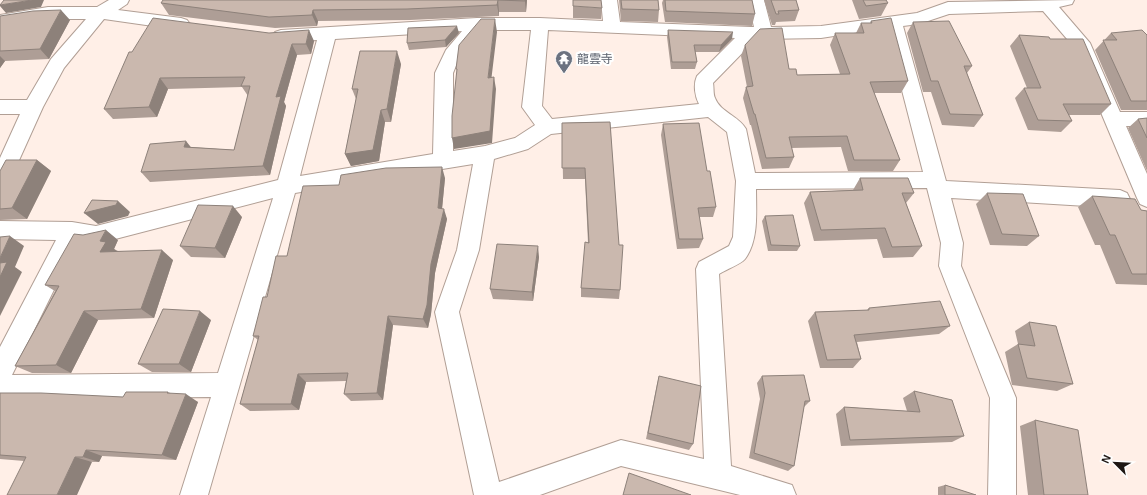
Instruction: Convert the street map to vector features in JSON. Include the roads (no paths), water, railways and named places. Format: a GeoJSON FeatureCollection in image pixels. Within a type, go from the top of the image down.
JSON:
{"type":"FeatureCollection","features":[{"type":"Feature","properties":{"kind":"street"},"geometry":{"type":"LineString","coordinates":[[0,181],[33,107],[57,64],[100,13],[120,0]]}},
{"type":"Feature","properties":{"kind":"street"},"geometry":{"type":"LineString","coordinates":[[609,0],[612,27]]}},
{"type":"Feature","properties":{"kind":"street"},"geometry":{"type":"LineString","coordinates":[[756,0],[758,33]]}},
{"type":"Feature","properties":{"kind":"street"},"geometry":{"type":"LineString","coordinates":[[267,35],[477,24],[540,24],[758,33],[821,32],[919,18],[935,6],[948,8],[1038,4],[1066,0]]}},
{"type":"Feature","properties":{"kind":"street"},"geometry":{"type":"LineString","coordinates":[[746,181],[937,184],[1147,199],[1081,43],[1038,4]]}},
{"type":"Feature","properties":{"kind":"street"},"geometry":{"type":"LineString","coordinates":[[0,21],[48,13],[100,13],[198,27]]}},
{"type":"Feature","properties":{"kind":"street"},"geometry":{"type":"LineString","coordinates":[[894,21],[952,243],[950,266],[1003,398],[1002,495]]}},
{"type":"Feature","properties":{"kind":"street"},"geometry":{"type":"LineString","coordinates":[[443,161],[444,73],[452,54],[477,24]]}},
{"type":"Feature","properties":{"kind":"street"},"geometry":{"type":"LineString","coordinates":[[540,24],[532,107],[547,126]]}},
{"type":"Feature","properties":{"kind":"street"},"geometry":{"type":"LineString","coordinates":[[194,495],[287,186],[328,33]]}},
{"type":"Feature","properties":{"kind":"street"},"geometry":{"type":"LineString","coordinates":[[730,484],[707,269],[737,253],[744,237],[746,181],[736,130],[712,110],[704,98],[704,81],[758,33]]}},
{"type":"Feature","properties":{"kind":"street"},"geometry":{"type":"LineString","coordinates":[[0,107],[33,107]]}},
{"type":"Feature","properties":{"kind":"street"},"geometry":{"type":"LineString","coordinates":[[0,230],[72,231],[96,235],[287,186],[485,154],[521,144],[547,126],[712,110]]}},
{"type":"Feature","properties":{"kind":"street"},"geometry":{"type":"LineString","coordinates":[[1113,119],[1147,119]]}},
{"type":"Feature","properties":{"kind":"street"},"geometry":{"type":"LineString","coordinates":[[485,154],[468,250],[447,312],[488,495]]}},
{"type":"Feature","properties":{"kind":"street"},"geometry":{"type":"LineString","coordinates":[[0,372],[72,231]]}},
{"type":"Feature","properties":{"kind":"street"},"geometry":{"type":"LineString","coordinates":[[0,387],[227,386]]}},
{"type":"Feature","properties":{"kind":"street"},"geometry":{"type":"LineString","coordinates":[[501,495],[621,453],[730,484],[782,495]]}},
{"type":"Feature","properties":{"kind":"place","name":"龍雲寺"},"geometry":{"type":"Point","coordinates":[564,74]}}]}
